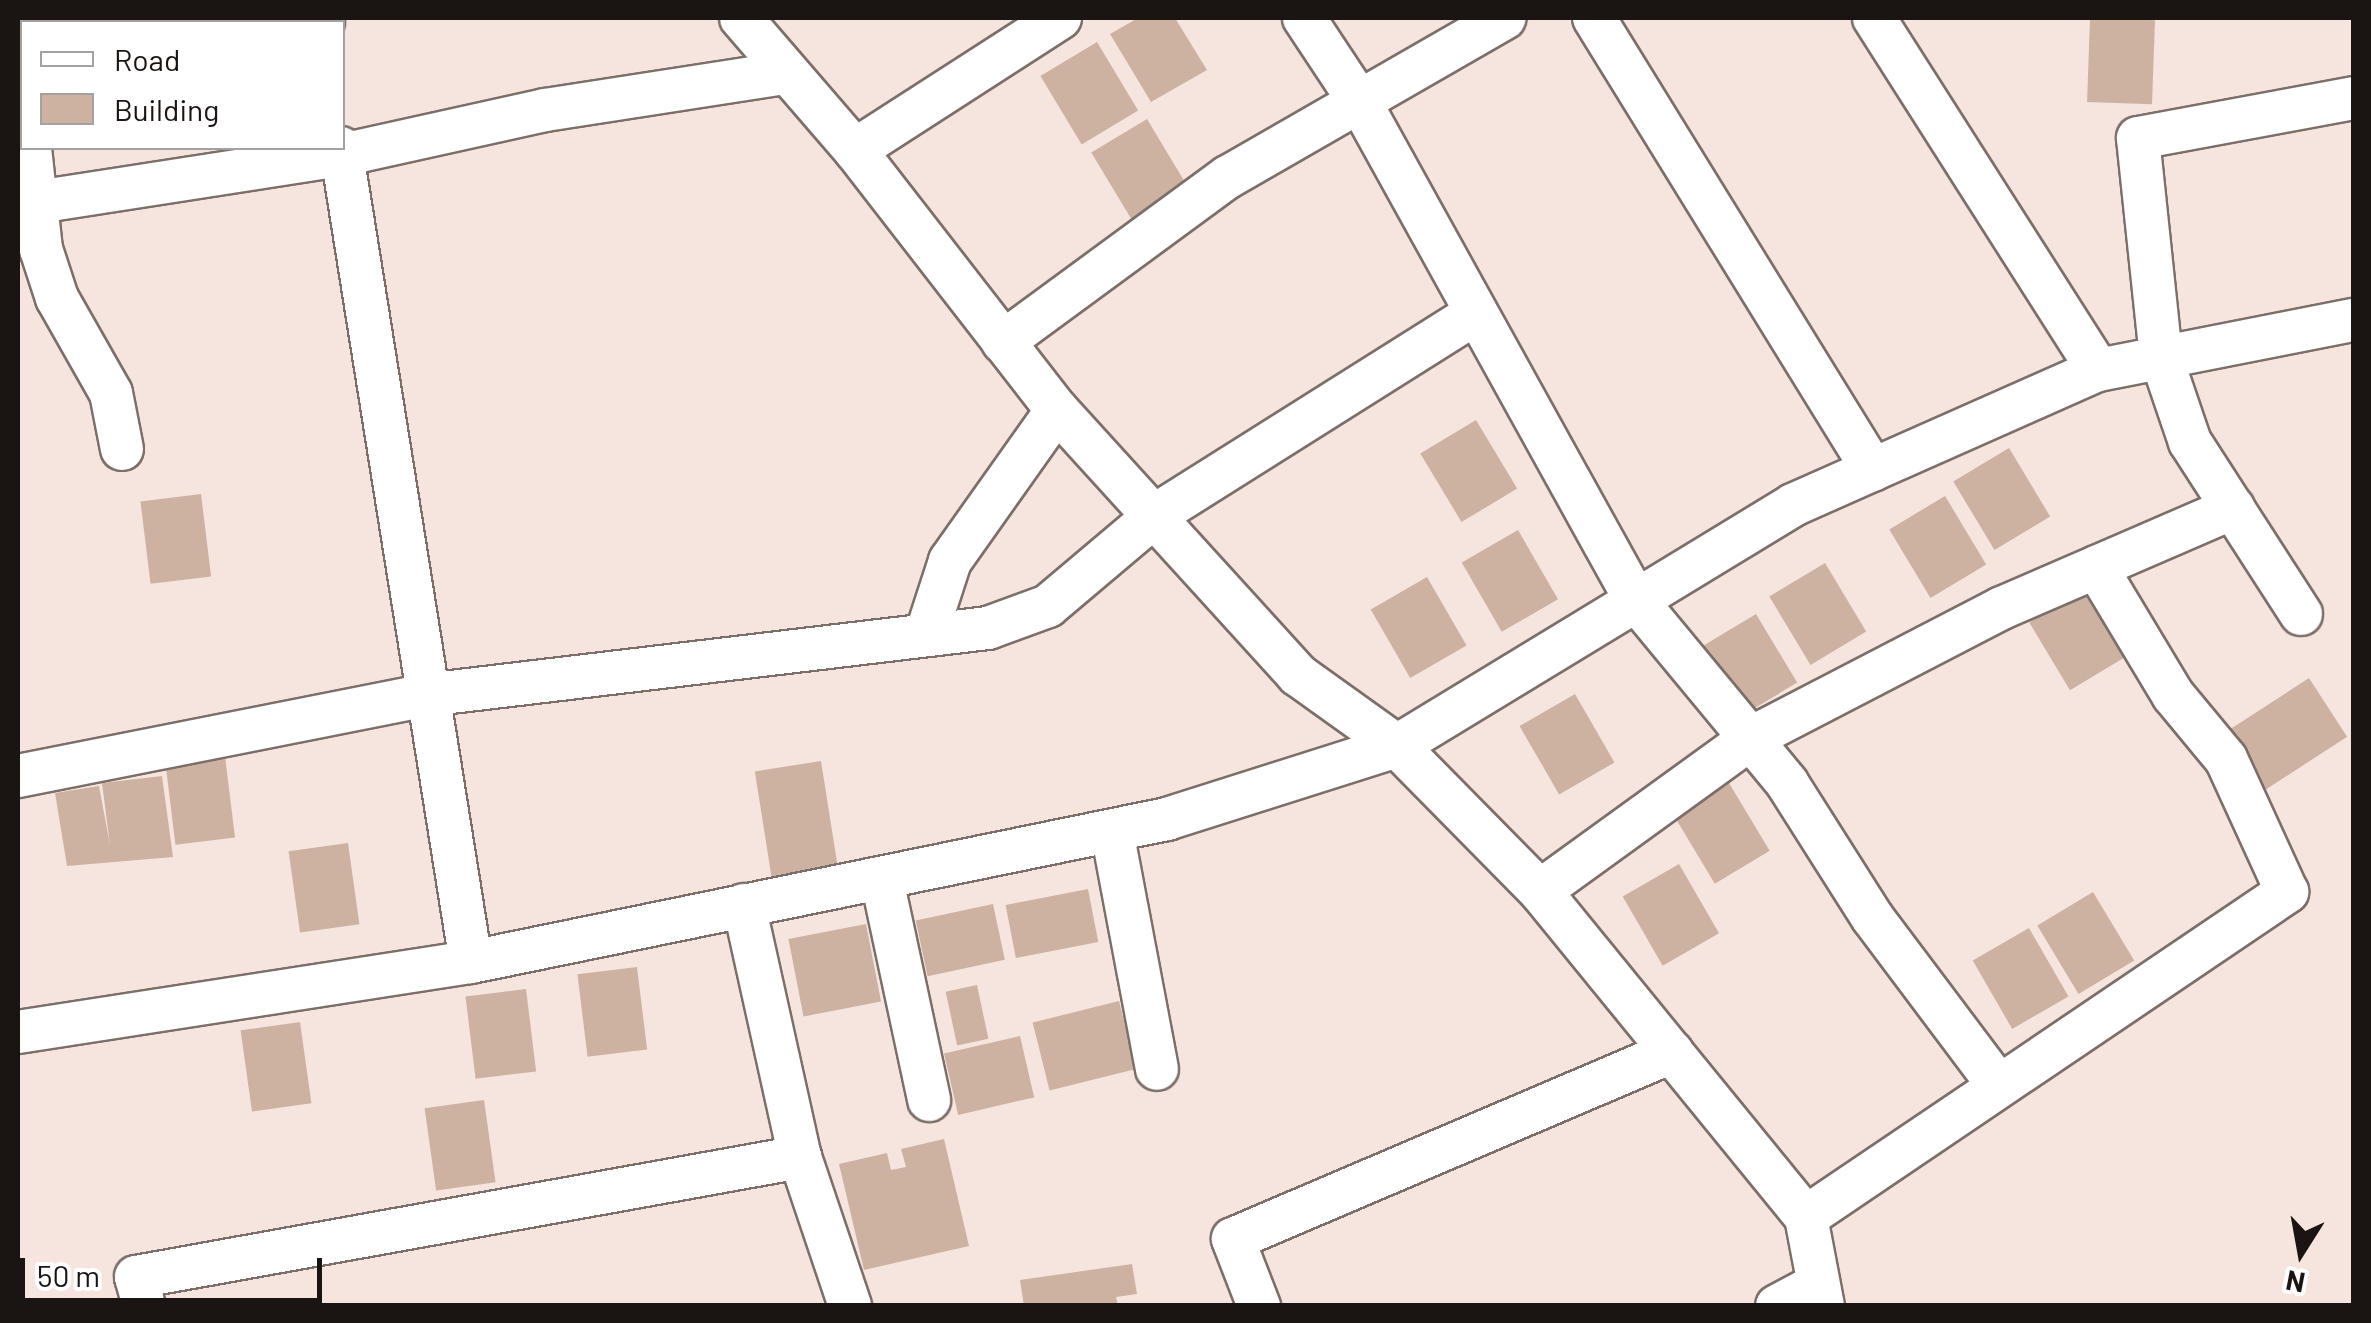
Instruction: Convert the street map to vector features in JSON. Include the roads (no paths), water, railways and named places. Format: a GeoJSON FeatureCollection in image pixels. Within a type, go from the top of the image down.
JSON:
{"type":"FeatureCollection","features":[{"type":"Feature","properties":{"kind":"street"},"geometry":{"type":"LineString","coordinates":[[741,18],[783,73],[855,150],[1057,410],[1156,514],[1298,675],[1397,746],[1540,891],[1806,1217],[1819,1296],[1776,1306]]}},
{"type":"Feature","properties":{"kind":"street"},"geometry":{"type":"LineString","coordinates":[[855,150],[1060,18]]}},
{"type":"Feature","properties":{"kind":"street"},"geometry":{"type":"LineString","coordinates":[[1304,18],[1361,104],[1634,599],[1753,737],[1872,917],[1999,1086]]}},
{"type":"Feature","properties":{"kind":"street"},"geometry":{"type":"LineString","coordinates":[[1002,342],[1228,178],[1506,18]]}},
{"type":"Feature","properties":{"kind":"street"},"geometry":{"type":"LineString","coordinates":[[1594,18],[1874,470]]}},
{"type":"Feature","properties":{"kind":"street"},"geometry":{"type":"LineString","coordinates":[[1874,18],[2098,370]]}},
{"type":"Feature","properties":{"kind":"street"},"geometry":{"type":"LineString","coordinates":[[26,204],[342,151],[545,110],[783,73]]}},
{"type":"Feature","properties":{"kind":"street"},"geometry":{"type":"LineString","coordinates":[[2301,614],[2190,442],[2161,357],[2138,138],[2354,98]]}},
{"type":"Feature","properties":{"kind":"street"},"geometry":{"type":"LineString","coordinates":[[30,150],[26,204],[57,298],[111,393],[122,449]]}},
{"type":"Feature","properties":{"kind":"street"},"geometry":{"type":"LineString","coordinates":[[342,151],[470,962]]}},
{"type":"Feature","properties":{"kind":"street"},"geometry":{"type":"LineString","coordinates":[[18,776],[426,695],[988,628],[1048,606],[1156,514],[1475,314]]}},
{"type":"Feature","properties":{"kind":"street"},"geometry":{"type":"LineString","coordinates":[[18,1032],[470,962],[882,880],[1112,831],[1397,746],[1793,505],[2098,370],[2354,320]]}},
{"type":"Feature","properties":{"kind":"street"},"geometry":{"type":"LineString","coordinates":[[926,634],[950,561],[1057,410]]}},
{"type":"Feature","properties":{"kind":"street"},"geometry":{"type":"LineString","coordinates":[[1540,891],[1753,737],[2002,608],[2233,508]]}},
{"type":"Feature","properties":{"kind":"street"},"geometry":{"type":"LineString","coordinates":[[1806,1217],[2287,892],[2226,758],[2172,696],[2096,568]]}},
{"type":"Feature","properties":{"kind":"street"},"geometry":{"type":"LineString","coordinates":[[1112,831],[1158,1070]]}},
{"type":"Feature","properties":{"kind":"street"},"geometry":{"type":"LineString","coordinates":[[882,880],[929,1100]]}},
{"type":"Feature","properties":{"kind":"street"},"geometry":{"type":"LineString","coordinates":[[744,905],[800,1157],[850,1306]]}},
{"type":"Feature","properties":{"kind":"street"},"geometry":{"type":"LineString","coordinates":[[1259,1306],[1233,1239],[1672,1052]]}},
{"type":"Feature","properties":{"kind":"street"},"geometry":{"type":"LineString","coordinates":[[144,1306],[136,1277],[800,1157]]}}]}
